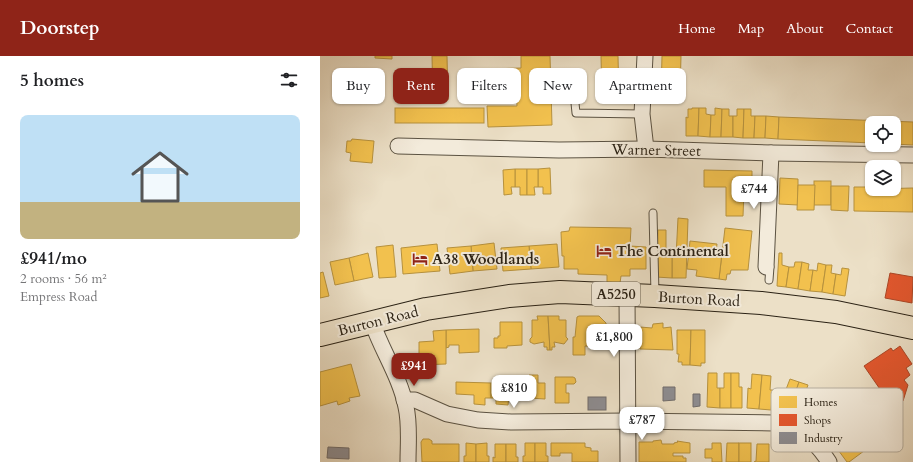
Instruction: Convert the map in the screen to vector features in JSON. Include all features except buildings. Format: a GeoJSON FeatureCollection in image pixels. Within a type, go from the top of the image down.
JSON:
{"type":"FeatureCollection","features":[{"type":"Feature","properties":{"kind":"main road","name":"Burton Road"},"geometry":{"type":"LineString","coordinates":[[320,335],[426,309],[527,294],[574,292],[730,300],[793,306],[836,312],[913,328]]}},
{"type":"Feature","properties":{"kind":"street"},"geometry":{"type":"LineString","coordinates":[[645,56],[642,114],[646,149]]}},
{"type":"Feature","properties":{"kind":"street","name":"Warner Street"},"geometry":{"type":"LineString","coordinates":[[398,146],[559,150],[646,149],[913,155]]}},
{"type":"Feature","properties":{"kind":"street"},"geometry":{"type":"LineString","coordinates":[[767,274],[771,153]]}},
{"type":"Feature","properties":{"kind":"street"},"geometry":{"type":"LineString","coordinates":[[627,294],[628,462]]}},
{"type":"Feature","properties":{"kind":"street"},"geometry":{"type":"LineString","coordinates":[[372,322],[382,348],[398,381],[404,400],[408,420],[408,462]]}},
{"type":"Feature","properties":{"kind":"street"},"geometry":{"type":"LineString","coordinates":[[404,400],[415,400],[447,414],[478,420],[511,422],[771,422]]}},
{"type":"Feature","properties":{"kind":"street"},"geometry":{"type":"LineString","coordinates":[[822,452],[829,462]]}},
{"type":"Feature","properties":{"kind":"lane"},"geometry":{"type":"LineString","coordinates":[[575,104],[576,113],[642,114]]}},
{"type":"Feature","properties":{"kind":"lane"},"geometry":{"type":"LineString","coordinates":[[653,213],[655,296]]}},
{"type":"Feature","properties":{"kind":"place","name":"The Continental"},"geometry":{"type":"Point","coordinates":[604,251]}},
{"type":"Feature","properties":{"kind":"place","name":"A38 Woodlands"},"geometry":{"type":"Point","coordinates":[420,259]}}]}
